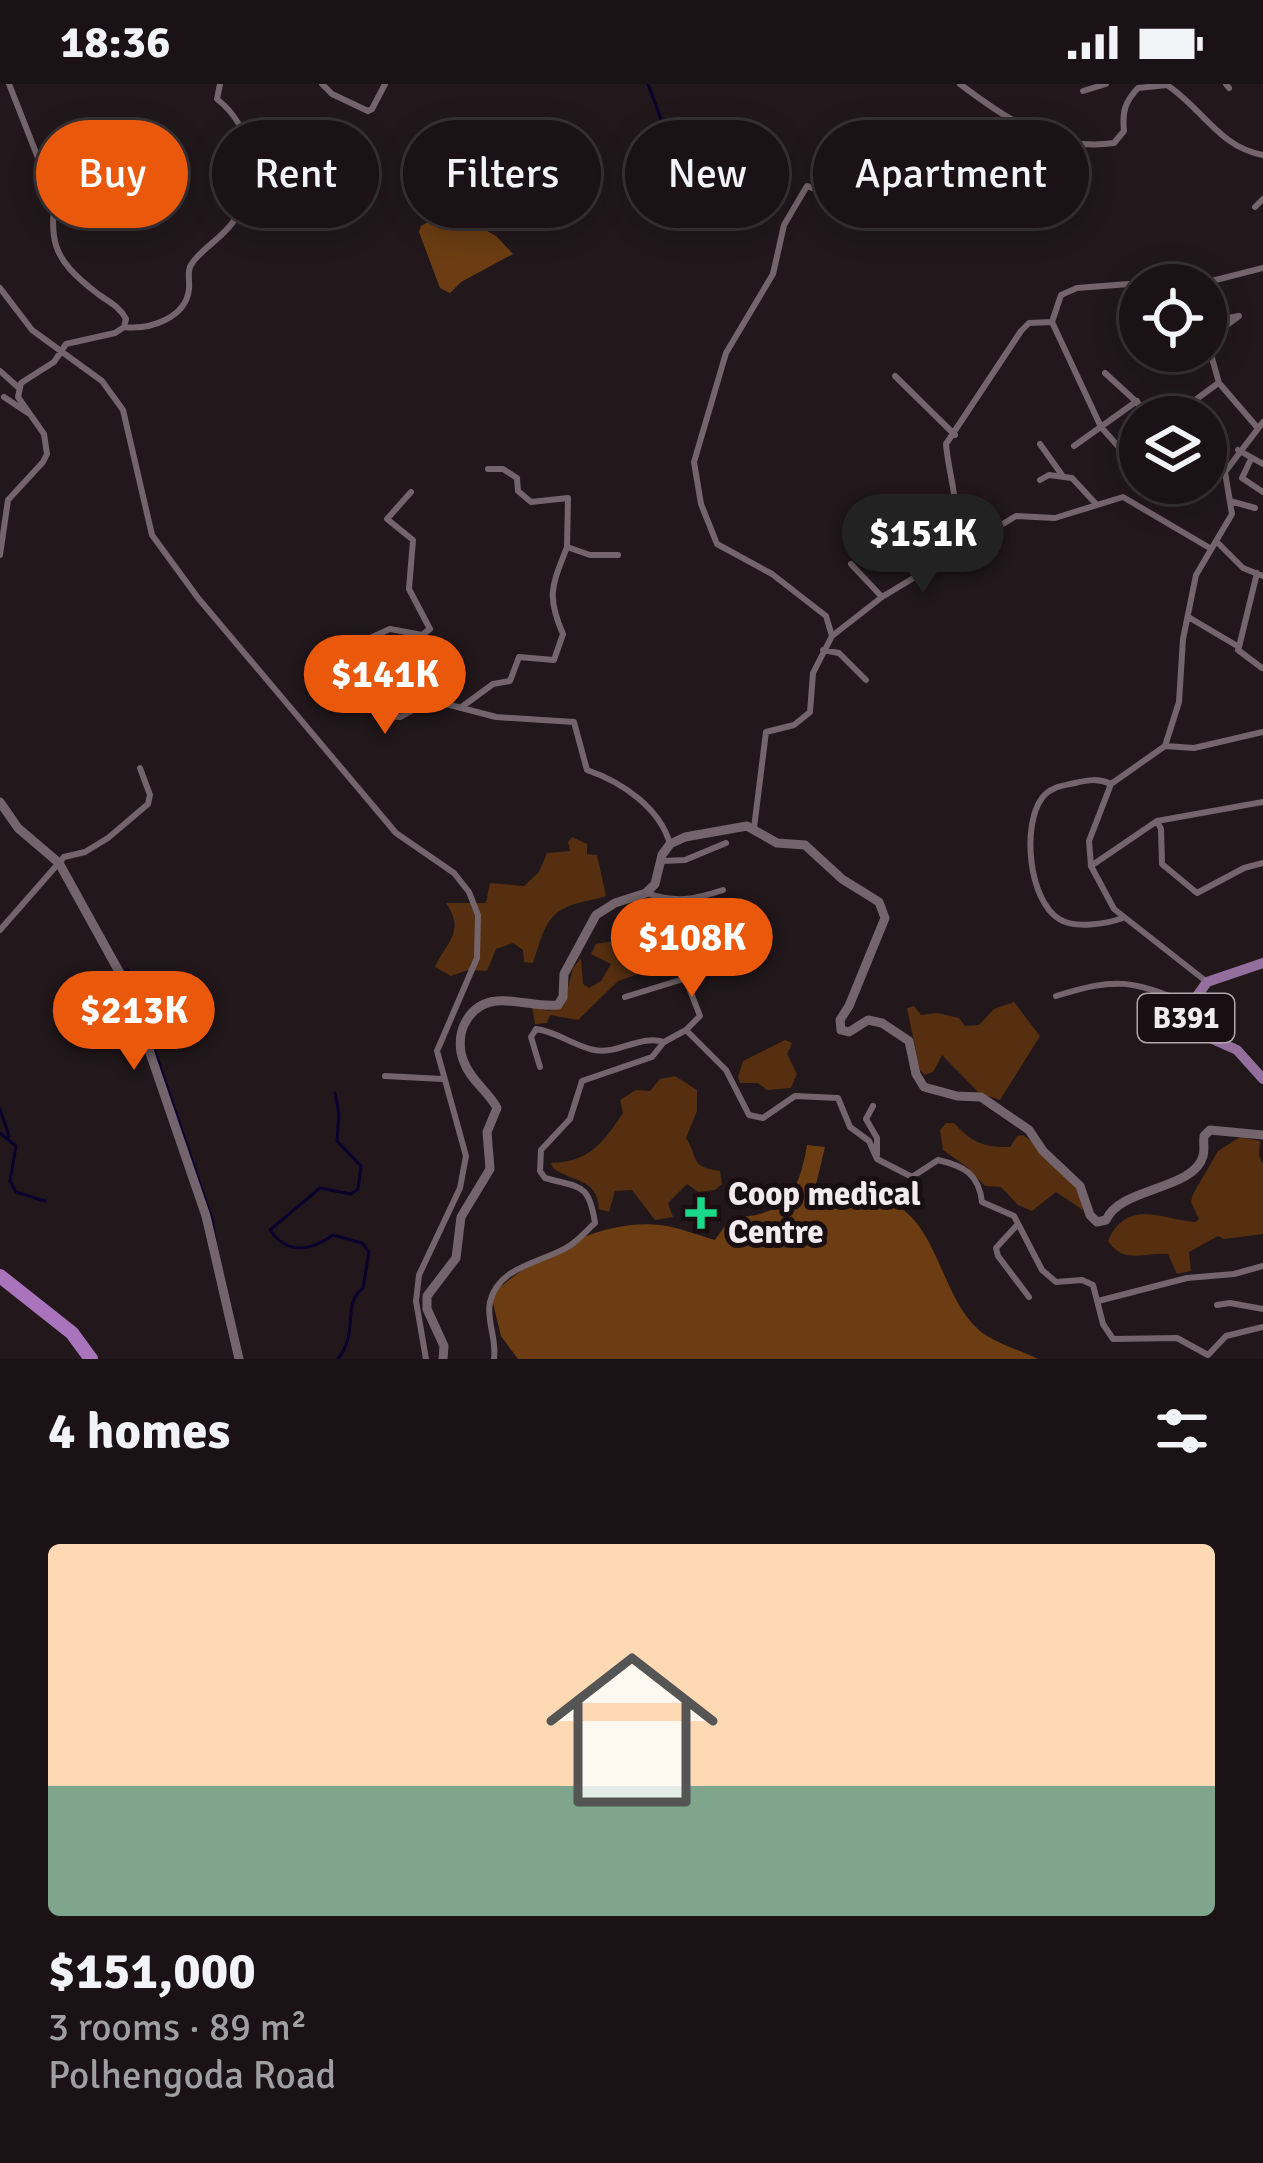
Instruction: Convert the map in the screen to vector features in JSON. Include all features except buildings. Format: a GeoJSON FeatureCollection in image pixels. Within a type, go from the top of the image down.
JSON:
{"type":"FeatureCollection","features":[{"type":"Feature","properties":{"kind":"highway"},"geometry":{"type":"LineString","coordinates":[[0,1276],[72,1333],[91,1359]]}},
{"type":"Feature","properties":{"kind":"main road","name":"B391"},"geometry":{"type":"LineString","coordinates":[[1263,963],[1208,982],[1185,1013],[1190,1029],[1237,1049],[1263,1078]]}},
{"type":"Feature","properties":{"kind":"street"},"geometry":{"type":"LineString","coordinates":[[9,84],[40,163],[56,184],[51,232],[57,255],[95,292],[121,309],[124,327]]}},
{"type":"Feature","properties":{"kind":"street"},"geometry":{"type":"LineString","coordinates":[[0,555],[11,493],[44,462],[46,454],[44,434],[18,397],[19,388],[72,341],[170,318],[185,304],[193,262],[232,224],[246,202],[248,143],[232,111],[217,99],[220,84]]}},
{"type":"Feature","properties":{"kind":"street"},"geometry":{"type":"LineString","coordinates":[[322,84],[368,111],[385,84]]}},
{"type":"Feature","properties":{"kind":"street"},"geometry":{"type":"LineString","coordinates":[[960,84],[1013,120]]}},
{"type":"Feature","properties":{"kind":"street"},"geometry":{"type":"LineString","coordinates":[[1083,91],[1106,84]]}},
{"type":"Feature","properties":{"kind":"street"},"geometry":{"type":"LineString","coordinates":[[1089,146],[1114,143],[1124,130],[1122,112],[1134,86],[1167,85],[1198,109],[1215,132],[1242,151],[1263,155]]}},
{"type":"Feature","properties":{"kind":"street"},"geometry":{"type":"LineString","coordinates":[[813,187],[807,185],[784,225],[773,274],[726,353],[694,462],[701,504],[717,544],[772,574],[826,616],[832,636]]}},
{"type":"Feature","properties":{"kind":"street"},"geometry":{"type":"LineString","coordinates":[[1255,207],[1263,200]]}},
{"type":"Feature","properties":{"kind":"street"},"geometry":{"type":"LineString","coordinates":[[1227,277],[1263,268]]}},
{"type":"Feature","properties":{"kind":"street"},"geometry":{"type":"LineString","coordinates":[[1119,285],[1077,288],[1061,295],[1052,322],[1101,427],[1119,447]]}},
{"type":"Feature","properties":{"kind":"street"},"geometry":{"type":"LineString","coordinates":[[0,288],[32,330],[102,381],[122,410],[152,535],[167,559],[374,810],[396,833],[454,873],[469,892],[478,915],[477,958],[436,1052],[466,1156],[460,1189],[419,1276],[416,1301],[426,1359]]}},
{"type":"Feature","properties":{"kind":"street"},"geometry":{"type":"LineString","coordinates":[[944,559],[956,526],[954,484],[945,448],[1021,331],[1029,323],[1052,322]]}},
{"type":"Feature","properties":{"kind":"street"},"geometry":{"type":"LineString","coordinates":[[0,371],[19,388]]}},
{"type":"Feature","properties":{"kind":"street"},"geometry":{"type":"LineString","coordinates":[[1208,982],[1123,918],[1091,866],[1089,842],[1111,784],[1165,746],[1179,702],[1196,575],[1232,514],[1227,468],[1260,424],[1219,383],[1215,372]]}},
{"type":"Feature","properties":{"kind":"street"},"geometry":{"type":"LineString","coordinates":[[1105,373],[1131,396]]}},
{"type":"Feature","properties":{"kind":"street"},"geometry":{"type":"LineString","coordinates":[[896,376],[955,435]]}},
{"type":"Feature","properties":{"kind":"street"},"geometry":{"type":"LineString","coordinates":[[1201,396],[1219,383]]}},
{"type":"Feature","properties":{"kind":"street"},"geometry":{"type":"LineString","coordinates":[[4,398],[31,415]]}},
{"type":"Feature","properties":{"kind":"street"},"geometry":{"type":"LineString","coordinates":[[1074,446],[1119,414]]}},
{"type":"Feature","properties":{"kind":"street"},"geometry":{"type":"LineString","coordinates":[[1040,444],[1062,475],[1081,485],[1096,504]]}},
{"type":"Feature","properties":{"kind":"street"},"geometry":{"type":"LineString","coordinates":[[1238,450],[1263,464]]}},
{"type":"Feature","properties":{"kind":"street"},"geometry":{"type":"LineString","coordinates":[[1251,459],[1242,479],[1263,493]]}},
{"type":"Feature","properties":{"kind":"street"},"geometry":{"type":"LineString","coordinates":[[463,706],[493,684],[510,681],[519,658],[554,660],[563,634],[550,590],[568,548],[568,498],[531,502],[518,491],[517,478],[488,469]]}},
{"type":"Feature","properties":{"kind":"street"},"geometry":{"type":"LineString","coordinates":[[1040,480],[1062,475]]}},
{"type":"Feature","properties":{"kind":"street"},"geometry":{"type":"LineString","coordinates":[[411,492],[387,519],[413,540],[409,589],[430,629],[422,634],[390,629],[370,638],[364,650],[368,691],[385,716],[400,716],[430,700],[496,717],[574,722],[587,770],[632,792],[665,827],[670,844],[655,884],[646,893],[596,914],[564,974],[558,1005],[499,999],[483,1005],[466,1021],[460,1041],[464,1064],[496,1108],[487,1132],[490,1168],[461,1217],[457,1258],[427,1296],[427,1309],[444,1346],[443,1359]]}},
{"type":"Feature","properties":{"kind":"street"},"geometry":{"type":"LineString","coordinates":[[753,832],[766,732],[794,725],[810,712],[812,673],[832,636],[882,597],[1016,516],[1055,518],[1123,497],[1212,544],[1260,575],[1240,646],[1235,647]]}},
{"type":"Feature","properties":{"kind":"street"},"geometry":{"type":"LineString","coordinates":[[1230,502],[1255,508]]}},
{"type":"Feature","properties":{"kind":"street"},"geometry":{"type":"LineString","coordinates":[[568,548],[590,555],[618,555]]}},
{"type":"Feature","properties":{"kind":"street"},"geometry":{"type":"LineString","coordinates":[[851,564],[882,597]]}},
{"type":"Feature","properties":{"kind":"street"},"geometry":{"type":"LineString","coordinates":[[1188,617],[1262,668]]}},
{"type":"Feature","properties":{"kind":"street"},"geometry":{"type":"LineString","coordinates":[[824,650],[839,653],[866,680]]}},
{"type":"Feature","properties":{"kind":"street"},"geometry":{"type":"LineString","coordinates":[[1165,746],[1195,748],[1263,732]]}},
{"type":"Feature","properties":{"kind":"street"},"geometry":{"type":"LineString","coordinates":[[0,930],[59,863],[108,838],[148,804],[150,795],[140,769]]}},
{"type":"Feature","properties":{"kind":"street"},"geometry":{"type":"LineString","coordinates":[[1111,784],[1090,780],[1054,787],[1045,794],[1033,825],[1032,869],[1044,903],[1057,918],[1080,923],[1123,918]]}},
{"type":"Feature","properties":{"kind":"street"},"geometry":{"type":"LineString","coordinates":[[0,802],[18,828],[59,863],[127,986],[206,1216],[238,1359]]}},
{"type":"Feature","properties":{"kind":"street"},"geometry":{"type":"LineString","coordinates":[[1091,866],[1157,821],[1263,802]]}},
{"type":"Feature","properties":{"kind":"street"},"geometry":{"type":"LineString","coordinates":[[1157,821],[1162,864],[1197,893],[1263,863]]}},
{"type":"Feature","properties":{"kind":"street"},"geometry":{"type":"LineString","coordinates":[[670,844],[747,826],[777,843],[814,850],[842,879],[879,902],[881,931],[840,1020],[841,1030],[849,1032],[868,1020],[882,1023],[909,1041],[924,1087],[981,1097],[1029,1130],[1042,1151],[1080,1186],[1097,1222],[1106,1220],[1122,1199],[1148,1195],[1192,1170],[1203,1157],[1204,1136],[1210,1130],[1263,1135]]}},
{"type":"Feature","properties":{"kind":"street"},"geometry":{"type":"LineString","coordinates":[[662,861],[685,860],[726,843]]}},
{"type":"Feature","properties":{"kind":"street"},"geometry":{"type":"LineString","coordinates":[[646,893],[673,902],[722,890]]}},
{"type":"Feature","properties":{"kind":"street"},"geometry":{"type":"LineString","coordinates":[[625,997],[745,961]]}},
{"type":"Feature","properties":{"kind":"street"},"geometry":{"type":"LineString","coordinates":[[494,1359],[494,1327],[488,1314],[491,1295],[506,1277],[567,1248],[596,1223],[591,1195],[585,1189],[545,1178],[540,1172],[541,1150],[570,1119],[583,1081],[652,1057],[664,1042],[700,1016],[686,980]]}},
{"type":"Feature","properties":{"kind":"street"},"geometry":{"type":"LineString","coordinates":[[1056,996],[1108,982],[1127,982],[1189,1004]]}},
{"type":"Feature","properties":{"kind":"street"},"geometry":{"type":"LineString","coordinates":[[540,1066],[531,1036],[536,1029],[555,1031],[592,1050],[655,1039],[664,1042]]}},
{"type":"Feature","properties":{"kind":"street"},"geometry":{"type":"LineString","coordinates":[[686,1030],[726,1070],[749,1115],[763,1118],[795,1096],[838,1098],[850,1127],[868,1142],[877,1159],[912,1177],[938,1160],[965,1168],[980,1186],[982,1202],[1006,1210],[1018,1224],[1042,1270],[1056,1282],[1089,1281],[1113,1339],[1178,1338],[1208,1354],[1226,1336],[1263,1327]]}},
{"type":"Feature","properties":{"kind":"street"},"geometry":{"type":"LineString","coordinates":[[385,1076],[442,1079]]}},
{"type":"Feature","properties":{"kind":"street"},"geometry":{"type":"LineString","coordinates":[[872,1106],[866,1119],[877,1138],[877,1159]]}},
{"type":"Feature","properties":{"kind":"street"},"geometry":{"type":"LineString","coordinates":[[1018,1224],[996,1248],[1030,1297]]}},
{"type":"Feature","properties":{"kind":"street"},"geometry":{"type":"LineString","coordinates":[[1098,1301],[1263,1266]]}},
{"type":"Feature","properties":{"kind":"street"},"geometry":{"type":"LineString","coordinates":[[1217,1305],[1263,1310]]}},
{"type":"Feature","properties":{"kind":"shaded area"},"geometry":{"type":"Polygon","coordinates":[[[420,228],[482,228],[513,254],[450,293],[440,288],[420,228]]]}},
{"type":"Feature","properties":{"kind":"shaded area"},"geometry":{"type":"Polygon","coordinates":[[[572,837],[587,844],[587,854],[597,855],[606,896],[569,906],[554,916],[533,963],[524,962],[523,950],[513,943],[496,949],[487,971],[468,970],[451,976],[435,967],[454,929],[446,903],[486,903],[490,883],[524,886],[539,872],[547,853],[570,851],[572,837]]]}},
{"type":"Feature","properties":{"kind":"shaded area"},"geometry":{"type":"Polygon","coordinates":[[[700,928],[704,934],[702,955],[631,954],[627,959],[642,967],[641,973],[618,981],[578,1020],[550,1015],[547,1023],[535,1024],[532,1007],[549,1011],[563,1006],[573,968],[581,958],[583,984],[589,988],[601,981],[611,964],[591,954],[596,944],[700,928]]]}},
{"type":"Feature","properties":{"kind":"shaded area"},"geometry":{"type":"Polygon","coordinates":[[[1014,1002],[1040,1036],[1000,1100],[979,1093],[942,1055],[933,1072],[925,1075],[920,1070],[907,1008],[914,1006],[921,1015],[959,1018],[965,1026],[979,1025],[994,1009],[1014,1002]]]}},
{"type":"Feature","properties":{"kind":"shaded area"},"geometry":{"type":"Polygon","coordinates":[[[785,1040],[792,1043],[787,1054],[797,1074],[791,1088],[767,1090],[758,1083],[740,1083],[743,1061],[785,1040]]]}},
{"type":"Feature","properties":{"kind":"shaded area"},"geometry":{"type":"Polygon","coordinates":[[[675,1076],[697,1090],[697,1111],[686,1138],[696,1161],[720,1171],[722,1184],[698,1192],[687,1184],[668,1203],[673,1217],[655,1220],[632,1190],[615,1191],[609,1212],[599,1209],[589,1186],[551,1163],[575,1159],[594,1149],[623,1113],[620,1100],[636,1090],[650,1091],[660,1079],[675,1076]]]}},
{"type":"Feature","properties":{"kind":"shaded area"},"geometry":{"type":"Polygon","coordinates":[[[946,1123],[993,1146],[1010,1147],[1023,1135],[1069,1178],[1083,1210],[1056,1192],[1032,1211],[1018,1205],[1001,1187],[985,1186],[943,1150],[940,1130],[946,1123]]]}},
{"type":"Feature","properties":{"kind":"shaded area"},"geometry":{"type":"Polygon","coordinates":[[[1240,1137],[1260,1141],[1263,1234],[1218,1236],[1189,1252],[1191,1271],[1177,1274],[1168,1254],[1128,1255],[1108,1241],[1125,1219],[1135,1215],[1199,1219],[1191,1202],[1193,1194],[1218,1151],[1240,1137]]]}},
{"type":"Feature","properties":{"kind":"shaded area"},"geometry":{"type":"Polygon","coordinates":[[[807,1145],[825,1147],[813,1197],[879,1198],[905,1211],[929,1242],[955,1298],[979,1330],[1038,1359],[518,1359],[501,1336],[491,1295],[547,1254],[592,1234],[638,1224],[681,1229],[715,1240],[731,1217],[765,1212],[786,1199],[794,1189],[807,1145]]]}},
{"type":"Feature","properties":{"kind":"waterway"},"geometry":{"type":"LineString","coordinates":[[648,84],[661,120]]}},
{"type":"Feature","properties":{"kind":"waterway"},"geometry":{"type":"LineString","coordinates":[[127,969],[212,1219],[215,1240]]}},
{"type":"Feature","properties":{"kind":"waterway"},"geometry":{"type":"LineString","coordinates":[[335,1093],[337,1141],[361,1166],[358,1189],[351,1194],[320,1188],[270,1230],[292,1247],[308,1247],[333,1235],[362,1243],[369,1252],[363,1288],[353,1302],[348,1338],[338,1359]]}},
{"type":"Feature","properties":{"kind":"waterway"},"geometry":{"type":"LineString","coordinates":[[0,1109],[9,1136]]}},
{"type":"Feature","properties":{"kind":"waterway"},"geometry":{"type":"LineString","coordinates":[[0,1133],[16,1146],[10,1181],[16,1192],[45,1201]]}},
{"type":"Feature","properties":{"kind":"place","name":"Coop medical Centre"},"geometry":{"type":"Point","coordinates":[701,1213]}}]}
